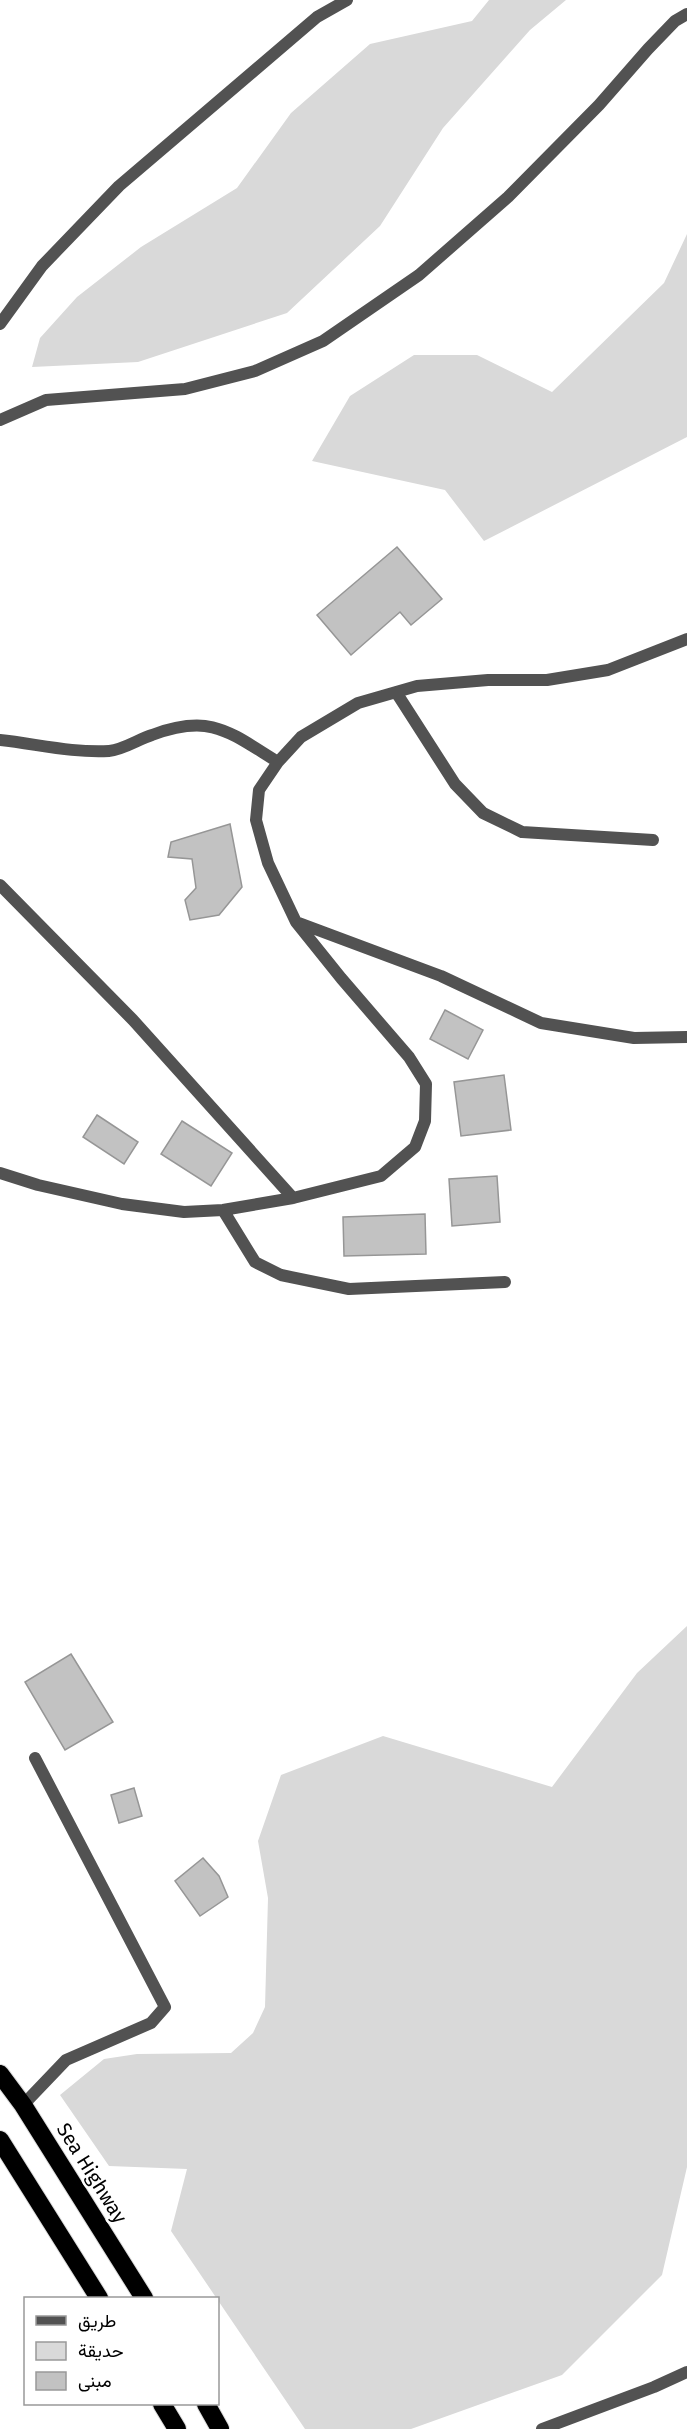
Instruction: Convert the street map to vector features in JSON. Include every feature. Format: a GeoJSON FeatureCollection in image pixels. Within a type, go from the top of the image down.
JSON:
{"type":"FeatureCollection","features":[{"type":"Feature","properties":{"kind":"highway","name":"Sea Highway"},"geometry":{"type":"LineString","coordinates":[[0,2074],[23,2106],[143,2297]]}},
{"type":"Feature","properties":{"kind":"highway"},"geometry":{"type":"LineString","coordinates":[[0,2140],[98,2297]]}},
{"type":"Feature","properties":{"kind":"highway"},"geometry":{"type":"LineString","coordinates":[[163,2405],[177,2429]]}},
{"type":"Feature","properties":{"kind":"highway"},"geometry":{"type":"LineString","coordinates":[[207,2405],[220,2429]]}},
{"type":"Feature","properties":{"kind":"street"},"geometry":{"type":"LineString","coordinates":[[0,324],[42,266],[118,186],[317,17],[347,0]]}},
{"type":"Feature","properties":{"kind":"street"},"geometry":{"type":"LineString","coordinates":[[0,420],[46,399],[185,388],[255,371],[323,341],[418,275],[508,197],[599,105],[648,48],[675,21],[687,14]]}},
{"type":"Feature","properties":{"kind":"street"},"geometry":{"type":"LineString","coordinates":[[0,1173],[38,1185],[122,1204],[184,1212],[224,1210],[293,1198],[381,1176],[415,1147],[425,1121],[426,1084],[409,1057],[340,978],[296,922],[268,863],[256,820],[259,790],[278,762],[301,737],[358,703],[417,686],[488,680],[547,680],[608,670],[687,639]]}},
{"type":"Feature","properties":{"kind":"street"},"geometry":{"type":"LineString","coordinates":[[396,692],[455,784],[483,813],[522,832],[653,840]]}},
{"type":"Feature","properties":{"kind":"street"},"geometry":{"type":"LineString","coordinates":[[0,740],[60,750],[112,751],[173,727],[193,724],[215,726],[278,762]]}},
{"type":"Feature","properties":{"kind":"street"},"geometry":{"type":"LineString","coordinates":[[0,885],[133,1020],[293,1198]]}},
{"type":"Feature","properties":{"kind":"street"},"geometry":{"type":"LineString","coordinates":[[296,922],[441,976],[541,1023],[634,1038],[687,1037]]}},
{"type":"Feature","properties":{"kind":"street"},"geometry":{"type":"LineString","coordinates":[[224,1210],[255,1262],[281,1275],[349,1289],[505,1282]]}},
{"type":"Feature","properties":{"kind":"street"},"geometry":{"type":"LineString","coordinates":[[23,2106],[66,2060],[151,2023],[165,2007],[35,1758]]}},
{"type":"Feature","properties":{"kind":"street"},"geometry":{"type":"LineString","coordinates":[[542,2429],[654,2387],[687,2372]]}},
{"type":"Feature","properties":{"kind":"green space"},"geometry":{"type":"Polygon","coordinates":[[[489,0],[566,0],[530,30],[443,128],[380,226],[287,313],[138,362],[32,367],[40,338],[77,297],[141,247],[237,188],[291,113],[370,44],[472,21],[489,0]]]}},
{"type":"Feature","properties":{"kind":"green space"},"geometry":{"type":"Polygon","coordinates":[[[687,234],[687,437],[484,541],[445,490],[312,461],[350,396],[414,355],[477,355],[552,392],[664,283],[687,234]]]}},
{"type":"Feature","properties":{"kind":"green space"},"geometry":{"type":"Polygon","coordinates":[[[687,1626],[687,2167],[662,2275],[562,2375],[411,2429],[305,2429],[219,2302],[219,2297],[216,2297],[171,2231],[187,2169],[109,2166],[60,2095],[104,2059],[137,2054],[231,2053],[253,2033],[265,2007],[268,1898],[258,1841],[281,1775],[383,1736],[552,1787],[637,1673],[687,1626]]]}},
{"type":"Feature","properties":{"kind":"building"},"geometry":{"type":"Polygon","coordinates":[[[397,547],[442,599],[411,625],[400,612],[351,655],[317,615],[397,547]]]}},
{"type":"Feature","properties":{"kind":"building"},"geometry":{"type":"Polygon","coordinates":[[[230,824],[242,887],[219,915],[190,920],[185,900],[196,888],[192,859],[168,857],[171,842],[230,824]]]}},
{"type":"Feature","properties":{"kind":"building"},"geometry":{"type":"Polygon","coordinates":[[[445,1010],[483,1030],[468,1059],[430,1039],[445,1010]]]}},
{"type":"Feature","properties":{"kind":"building"},"geometry":{"type":"Polygon","coordinates":[[[504,1075],[511,1130],[461,1136],[454,1082],[504,1075]]]}},
{"type":"Feature","properties":{"kind":"building"},"geometry":{"type":"Polygon","coordinates":[[[97,1115],[138,1142],[124,1164],[83,1137],[97,1115]]]}},
{"type":"Feature","properties":{"kind":"building"},"geometry":{"type":"Polygon","coordinates":[[[182,1121],[232,1153],[211,1186],[161,1154],[182,1121]]]}},
{"type":"Feature","properties":{"kind":"building"},"geometry":{"type":"Polygon","coordinates":[[[497,1176],[500,1222],[452,1226],[449,1179],[497,1176]]]}},
{"type":"Feature","properties":{"kind":"building"},"geometry":{"type":"Polygon","coordinates":[[[425,1214],[426,1254],[344,1256],[343,1217],[425,1214]]]}},
{"type":"Feature","properties":{"kind":"building"},"geometry":{"type":"Polygon","coordinates":[[[71,1654],[113,1722],[65,1750],[25,1682],[71,1654]]]}},
{"type":"Feature","properties":{"kind":"building"},"geometry":{"type":"Polygon","coordinates":[[[134,1788],[142,1816],[119,1823],[111,1795],[134,1788]]]}},
{"type":"Feature","properties":{"kind":"building"},"geometry":{"type":"Polygon","coordinates":[[[203,1858],[219,1876],[228,1897],[200,1916],[175,1881],[203,1858]]]}}]}
